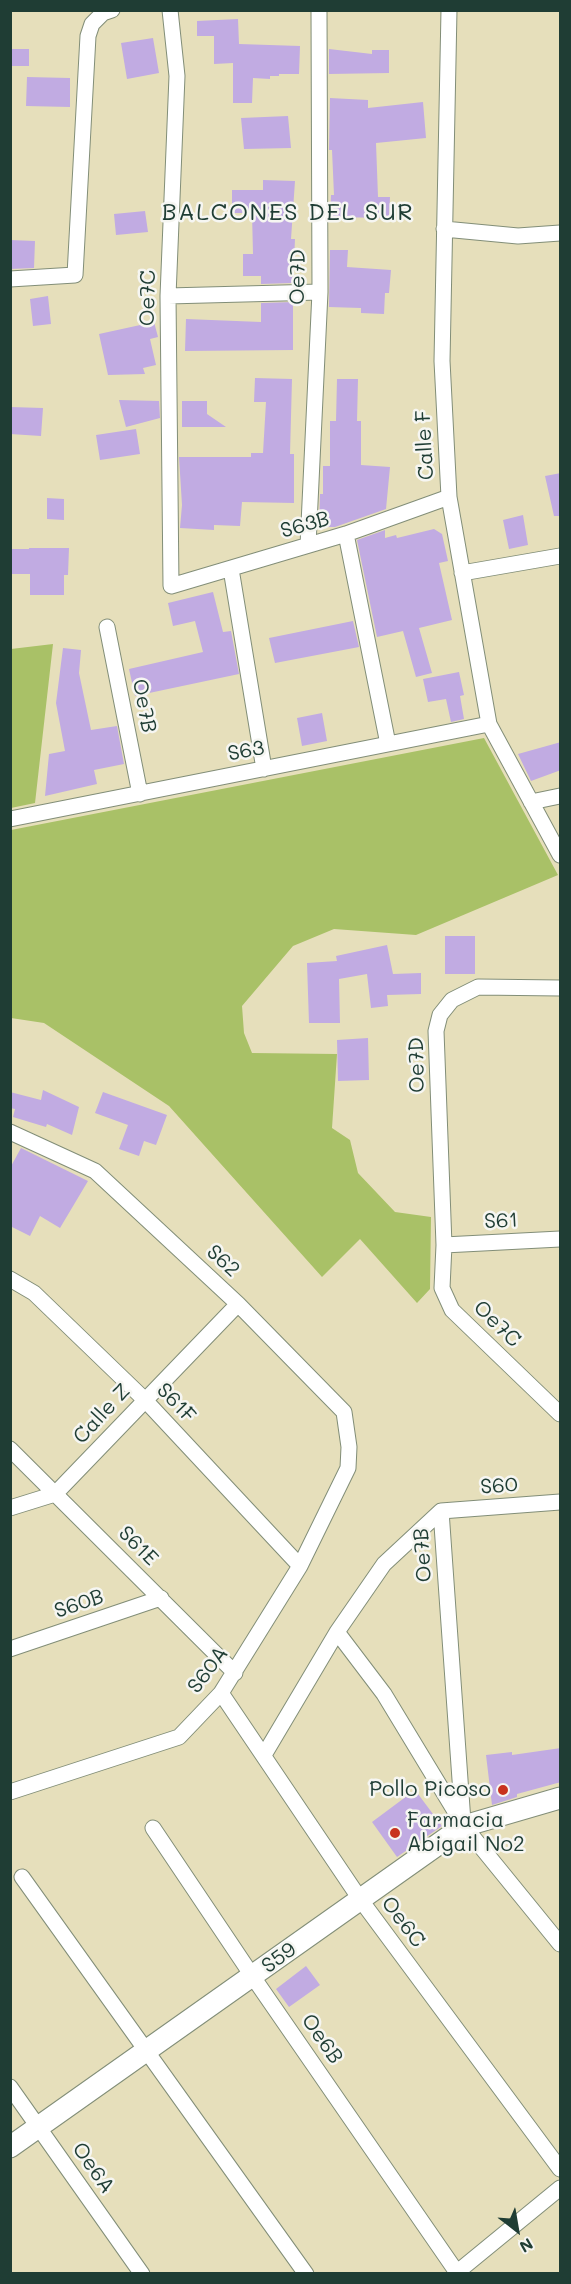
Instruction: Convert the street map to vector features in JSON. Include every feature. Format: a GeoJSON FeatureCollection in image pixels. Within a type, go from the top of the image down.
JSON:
{"type":"FeatureCollection","features":[{"type":"Feature","properties":{"kind":"street"},"geometry":{"type":"LineString","coordinates":[[10,279],[75,275],[88,36],[92,24],[103,13],[112,10]]}},
{"type":"Feature","properties":{"kind":"street","name":"Oe7C"},"geometry":{"type":"LineString","coordinates":[[170,10],[177,76],[168,296],[171,586]]}},
{"type":"Feature","properties":{"kind":"street","name":"Oe7D"},"geometry":{"type":"LineString","coordinates":[[308,545],[320,292],[319,10]]}},
{"type":"Feature","properties":{"kind":"street","name":"Calle F"},"geometry":{"type":"LineString","coordinates":[[449,10],[442,361],[449,497],[489,724],[561,855]]}},
{"type":"Feature","properties":{"kind":"street"},"geometry":{"type":"LineString","coordinates":[[444,229],[518,236],[561,234]]}},
{"type":"Feature","properties":{"kind":"street"},"geometry":{"type":"LineString","coordinates":[[168,296],[320,292]]}},
{"type":"Feature","properties":{"kind":"street","name":"S63B"},"geometry":{"type":"LineString","coordinates":[[171,586],[346,534],[449,497]]}},
{"type":"Feature","properties":{"kind":"street"},"geometry":{"type":"LineString","coordinates":[[346,534],[388,744]]}},
{"type":"Feature","properties":{"kind":"street"},"geometry":{"type":"LineString","coordinates":[[462,573],[561,556]]}},
{"type":"Feature","properties":{"kind":"street"},"geometry":{"type":"LineString","coordinates":[[231,569],[264,769]]}},
{"type":"Feature","properties":{"kind":"street","name":"Oe7B"},"geometry":{"type":"LineString","coordinates":[[107,627],[140,794]]}},
{"type":"Feature","properties":{"kind":"street","name":"S63"},"geometry":{"type":"LineString","coordinates":[[10,819],[489,724]]}},
{"type":"Feature","properties":{"kind":"street"},"geometry":{"type":"LineString","coordinates":[[531,802],[561,796]]}},
{"type":"Feature","properties":{"kind":"street","name":"Oe7D"},"geometry":{"type":"LineString","coordinates":[[444,1245],[436,1031],[440,1016],[452,1000],[478,987],[561,988]]}},
{"type":"Feature","properties":{"kind":"street","name":"S62"},"geometry":{"type":"LineString","coordinates":[[10,1132],[95,1171],[238,1304],[344,1412],[349,1446],[348,1468]]}},
{"type":"Feature","properties":{"kind":"street","name":"S61"},"geometry":{"type":"LineString","coordinates":[[444,1245],[561,1239]]}},
{"type":"Feature","properties":{"kind":"street","name":"Oe7C"},"geometry":{"type":"LineString","coordinates":[[444,1245],[442,1288],[452,1310],[561,1414]]}},
{"type":"Feature","properties":{"kind":"street","name":"S61F"},"geometry":{"type":"LineString","coordinates":[[10,1279],[34,1293],[144,1399],[300,1566]]}},
{"type":"Feature","properties":{"kind":"street","name":"Calle Z"},"geometry":{"type":"LineString","coordinates":[[10,1508],[55,1494],[144,1399],[238,1304]]}},
{"type":"Feature","properties":{"kind":"street","name":"S61E"},"geometry":{"type":"LineString","coordinates":[[10,1449],[235,1673]]}},
{"type":"Feature","properties":{"kind":"street","name":"S60A"},"geometry":{"type":"LineString","coordinates":[[10,1792],[179,1737],[221,1693],[235,1673],[300,1566],[348,1468]]}},
{"type":"Feature","properties":{"kind":"street","name":"S60"},"geometry":{"type":"LineString","coordinates":[[441,1511],[561,1502]]}},
{"type":"Feature","properties":{"kind":"street","name":"Oe7B"},"geometry":{"type":"LineString","coordinates":[[264,1755],[337,1632],[384,1564],[441,1511]]}},
{"type":"Feature","properties":{"kind":"street","name":"Oe7B"},"geometry":{"type":"LineString","coordinates":[[441,1511],[464,1826]]}},
{"type":"Feature","properties":{"kind":"street","name":"S60B"},"geometry":{"type":"LineString","coordinates":[[10,1649],[161,1598]]}},
{"type":"Feature","properties":{"kind":"street"},"geometry":{"type":"LineString","coordinates":[[337,1632],[384,1694],[464,1826],[561,1944]]}},
{"type":"Feature","properties":{"kind":"street","name":"Oe6C"},"geometry":{"type":"LineString","coordinates":[[221,1693],[360,1899],[561,2169]]}},
{"type":"Feature","properties":{"kind":"street","name":"S59"},"geometry":{"type":"LineString","coordinates":[[10,2147],[464,1826],[561,1798]]}},
{"type":"Feature","properties":{"kind":"street","name":"Oe6B"},"geometry":{"type":"LineString","coordinates":[[153,1828],[456,2273]]}},
{"type":"Feature","properties":{"kind":"street"},"geometry":{"type":"LineString","coordinates":[[22,1877],[306,2274]]}},
{"type":"Feature","properties":{"kind":"street","name":"Oe6A"},"geometry":{"type":"LineString","coordinates":[[10,2087],[142,2274]]}},
{"type":"Feature","properties":{"kind":"street"},"geometry":{"type":"LineString","coordinates":[[456,2273],[561,2188]]}},
{"type":"Feature","properties":{"kind":"green space"},"geometry":{"type":"Polygon","coordinates":[[[53,644],[35,803],[11,808],[11,649],[53,644]]]}},
{"type":"Feature","properties":{"kind":"green space"},"geometry":{"type":"Polygon","coordinates":[[[484,738],[558,875],[416,935],[334,929],[293,946],[242,1006],[244,1033],[252,1053],[337,1054],[332,1128],[350,1140],[358,1173],[395,1212],[431,1217],[430,1289],[417,1303],[360,1239],[322,1277],[169,1106],[44,1023],[11,1018],[11,830],[484,738]]]}},
{"type":"Feature","properties":{"kind":"building"},"geometry":{"type":"Polygon","coordinates":[[[238,19],[239,44],[300,46],[299,74],[279,74],[279,76],[270,76],[270,79],[253,78],[252,103],[233,103],[233,63],[214,64],[214,36],[197,36],[197,21],[238,19]]]}},
{"type":"Feature","properties":{"kind":"building"},"geometry":{"type":"Polygon","coordinates":[[[153,38],[159,73],[127,79],[121,43],[153,38]]]}},
{"type":"Feature","properties":{"kind":"building"},"geometry":{"type":"Polygon","coordinates":[[[10,49],[29,49],[29,66],[10,66],[10,49]]]}},
{"type":"Feature","properties":{"kind":"building"},"geometry":{"type":"Polygon","coordinates":[[[329,49],[372,54],[372,50],[389,50],[389,73],[329,74],[329,49]]]}},
{"type":"Feature","properties":{"kind":"building"},"geometry":{"type":"Polygon","coordinates":[[[27,77],[70,78],[70,107],[26,106],[27,77]]]}},
{"type":"Feature","properties":{"kind":"building"},"geometry":{"type":"Polygon","coordinates":[[[330,98],[368,100],[368,108],[423,102],[426,138],[376,143],[378,197],[390,197],[389,218],[330,217],[331,195],[334,195],[332,150],[329,150],[330,98]]]}},
{"type":"Feature","properties":{"kind":"building"},"geometry":{"type":"Polygon","coordinates":[[[288,116],[291,148],[244,149],[241,118],[288,116]]]}},
{"type":"Feature","properties":{"kind":"building"},"geometry":{"type":"Polygon","coordinates":[[[263,180],[295,181],[291,239],[295,239],[293,283],[261,284],[261,276],[243,276],[243,254],[253,254],[252,213],[232,213],[232,190],[263,190],[263,180]]]}},
{"type":"Feature","properties":{"kind":"building"},"geometry":{"type":"Polygon","coordinates":[[[145,211],[148,232],[116,235],[114,214],[145,211]]]}},
{"type":"Feature","properties":{"kind":"building"},"geometry":{"type":"Polygon","coordinates":[[[10,240],[35,241],[34,268],[10,269],[10,240]]]}},
{"type":"Feature","properties":{"kind":"building"},"geometry":{"type":"Polygon","coordinates":[[[330,250],[348,250],[347,267],[391,270],[389,293],[385,293],[384,314],[361,313],[361,308],[329,307],[330,250]]]}},
{"type":"Feature","properties":{"kind":"building"},"geometry":{"type":"Polygon","coordinates":[[[48,296],[51,324],[33,326],[30,299],[48,296]]]}},
{"type":"Feature","properties":{"kind":"building"},"geometry":{"type":"Polygon","coordinates":[[[293,302],[293,350],[185,351],[186,319],[261,322],[261,303],[293,302]]]}},
{"type":"Feature","properties":{"kind":"building"},"geometry":{"type":"Polygon","coordinates":[[[154,322],[158,337],[150,339],[156,365],[143,368],[145,374],[108,375],[99,334],[154,322]]]}},
{"type":"Feature","properties":{"kind":"building"},"geometry":{"type":"Polygon","coordinates":[[[255,378],[292,379],[290,454],[294,454],[294,503],[242,502],[240,526],[214,525],[214,530],[180,528],[182,505],[179,457],[251,457],[251,453],[263,453],[266,402],[254,402],[255,378]]]}},
{"type":"Feature","properties":{"kind":"building"},"geometry":{"type":"Polygon","coordinates":[[[337,379],[358,379],[357,421],[361,421],[361,465],[390,467],[386,509],[335,527],[319,527],[320,494],[323,494],[323,466],[330,466],[330,421],[336,421],[337,379]]]}},
{"type":"Feature","properties":{"kind":"building"},"geometry":{"type":"Polygon","coordinates":[[[119,400],[159,401],[160,418],[126,427],[119,400]]]}},
{"type":"Feature","properties":{"kind":"building"},"geometry":{"type":"Polygon","coordinates":[[[182,401],[207,401],[207,414],[226,427],[182,427],[182,401]]]}},
{"type":"Feature","properties":{"kind":"building"},"geometry":{"type":"Polygon","coordinates":[[[10,407],[43,408],[41,436],[10,434],[10,407]]]}},
{"type":"Feature","properties":{"kind":"building"},"geometry":{"type":"Polygon","coordinates":[[[136,429],[140,454],[100,460],[96,435],[136,429]]]}},
{"type":"Feature","properties":{"kind":"building"},"geometry":{"type":"Polygon","coordinates":[[[561,473],[561,516],[554,516],[545,476],[561,473]]]}},
{"type":"Feature","properties":{"kind":"building"},"geometry":{"type":"Polygon","coordinates":[[[47,498],[64,499],[64,520],[47,519],[47,498]]]}},
{"type":"Feature","properties":{"kind":"building"},"geometry":{"type":"Polygon","coordinates":[[[523,515],[528,545],[509,549],[503,520],[523,515]]]}},
{"type":"Feature","properties":{"kind":"building"},"geometry":{"type":"Polygon","coordinates":[[[434,529],[442,534],[448,561],[439,563],[452,620],[419,628],[432,673],[416,677],[403,631],[377,637],[357,540],[385,530],[385,538],[396,535],[397,538],[434,529]]]}},
{"type":"Feature","properties":{"kind":"building"},"geometry":{"type":"Polygon","coordinates":[[[69,548],[68,575],[64,575],[64,595],[30,595],[30,574],[11,574],[12,549],[69,548]]]}},
{"type":"Feature","properties":{"kind":"building"},"geometry":{"type":"Polygon","coordinates":[[[213,592],[223,632],[231,631],[239,674],[135,696],[129,669],[203,652],[195,621],[173,626],[168,603],[213,592]]]}},
{"type":"Feature","properties":{"kind":"building"},"geometry":{"type":"Polygon","coordinates":[[[353,621],[359,647],[275,663],[269,638],[353,621]]]}},
{"type":"Feature","properties":{"kind":"building"},"geometry":{"type":"Polygon","coordinates":[[[63,648],[81,650],[79,673],[91,730],[117,726],[124,764],[94,770],[97,784],[45,796],[49,754],[65,751],[56,703],[63,648]]]}},
{"type":"Feature","properties":{"kind":"building"},"geometry":{"type":"Polygon","coordinates":[[[459,672],[464,695],[460,696],[464,719],[451,722],[446,699],[428,702],[423,679],[459,672]]]}},
{"type":"Feature","properties":{"kind":"building"},"geometry":{"type":"Polygon","coordinates":[[[322,713],[327,741],[302,746],[297,718],[322,713]]]}},
{"type":"Feature","properties":{"kind":"building"},"geometry":{"type":"Polygon","coordinates":[[[561,742],[561,770],[531,781],[518,754],[561,742]]]}},
{"type":"Feature","properties":{"kind":"building"},"geometry":{"type":"Polygon","coordinates":[[[445,936],[475,936],[475,974],[445,974],[445,936]]]}},
{"type":"Feature","properties":{"kind":"building"},"geometry":{"type":"Polygon","coordinates":[[[387,945],[393,974],[421,973],[421,994],[387,995],[388,1006],[371,1008],[367,974],[339,979],[340,1023],[309,1023],[307,963],[337,961],[336,956],[387,945]]]}},
{"type":"Feature","properties":{"kind":"building"},"geometry":{"type":"Polygon","coordinates":[[[368,1038],[369,1080],[338,1081],[337,1040],[368,1038]]]}},
{"type":"Feature","properties":{"kind":"building"},"geometry":{"type":"Polygon","coordinates":[[[43,1090],[79,1107],[72,1135],[47,1124],[46,1127],[13,1117],[15,1109],[10,1108],[10,1092],[41,1100],[43,1090]]]}},
{"type":"Feature","properties":{"kind":"building"},"geometry":{"type":"Polygon","coordinates":[[[103,1092],[167,1115],[156,1145],[144,1141],[139,1156],[119,1149],[128,1125],[95,1113],[103,1092]]]}},
{"type":"Feature","properties":{"kind":"building"},"geometry":{"type":"Polygon","coordinates":[[[21,1148],[88,1181],[60,1228],[40,1216],[30,1236],[10,1226],[10,1168],[21,1148]]]}},
{"type":"Feature","properties":{"kind":"building"},"geometry":{"type":"Polygon","coordinates":[[[561,1748],[561,1782],[517,1794],[517,1797],[492,1805],[486,1755],[512,1752],[512,1755],[561,1748]]]}},
{"type":"Feature","properties":{"kind":"building"},"geometry":{"type":"Polygon","coordinates":[[[415,1790],[442,1826],[397,1857],[372,1822],[415,1790]]]}},
{"type":"Feature","properties":{"kind":"building"},"geometry":{"type":"Polygon","coordinates":[[[306,1966],[320,1985],[289,2007],[276,1989],[306,1966]]]}},
{"type":"Feature","properties":{"kind":"place","name":"Pollo Picoso"},"geometry":{"type":"Point","coordinates":[503,1790]}},
{"type":"Feature","properties":{"kind":"place","name":"Farmacia Abigail No2"},"geometry":{"type":"Point","coordinates":[395,1833]}},
{"type":"Feature","properties":{"kind":"district","name":"BALCONES DEL SUR"},"geometry":{"type":"Point","coordinates":[288,213]}}]}
